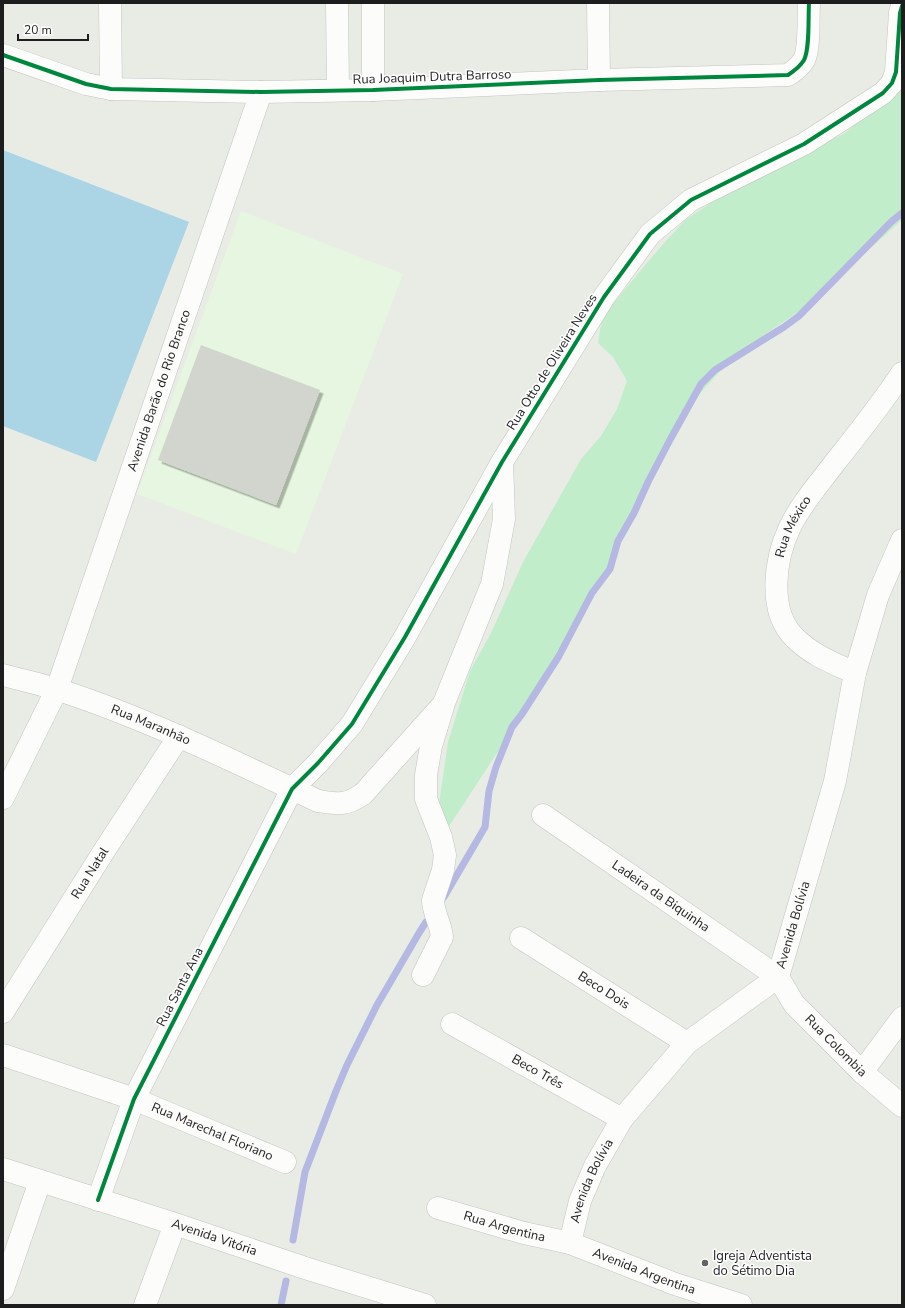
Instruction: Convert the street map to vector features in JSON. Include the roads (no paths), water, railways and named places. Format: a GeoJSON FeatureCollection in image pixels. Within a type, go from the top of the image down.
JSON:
{"type":"FeatureCollection","features":[{"type":"Feature","properties":{"kind":"street"},"geometry":{"type":"LineString","coordinates":[[110,3],[111,89]]}},
{"type":"Feature","properties":{"kind":"street"},"geometry":{"type":"LineString","coordinates":[[337,3],[338,90]]}},
{"type":"Feature","properties":{"kind":"street"},"geometry":{"type":"LineString","coordinates":[[372,3],[373,90]]}},
{"type":"Feature","properties":{"kind":"street"},"geometry":{"type":"LineString","coordinates":[[598,3],[599,80]]}},
{"type":"Feature","properties":{"kind":"street","name":"Rua Joaquim Dutra Barroso"},"geometry":{"type":"LineString","coordinates":[[3,55],[86,84],[111,89],[261,92],[373,90],[599,80],[788,75],[798,68],[804,60],[807,46],[809,3]]}},
{"type":"Feature","properties":{"kind":"street","name":"Rua Otto de Oliveira Neves"},"geometry":{"type":"LineString","coordinates":[[292,788],[318,763],[352,724],[406,637],[502,462],[604,297],[650,234],[691,200],[804,144],[883,93],[892,82],[896,72],[900,13],[902,6]]}},
{"type":"Feature","properties":{"kind":"street","name":"Avenida Barão do Rio Branco"},"geometry":{"type":"LineString","coordinates":[[3,798],[58,689],[261,92]]}},
{"type":"Feature","properties":{"kind":"street","name":"Rua México"},"geometry":{"type":"LineString","coordinates":[[855,673],[819,657],[794,638],[782,620],[777,600],[776,575],[781,551],[790,527],[804,502],[882,404],[902,373]]}},
{"type":"Feature","properties":{"kind":"street"},"geometry":{"type":"LineString","coordinates":[[423,975],[442,937],[433,906],[433,900],[443,870],[445,855],[441,837],[426,799],[426,775],[431,746],[444,703],[492,584],[504,519],[502,462]]}},
{"type":"Feature","properties":{"kind":"street","name":"Avenida Bolívia"},"geometry":{"type":"LineString","coordinates":[[570,1243],[580,1201],[595,1166],[622,1119],[687,1043],[778,977],[835,781],[855,673],[878,595],[902,540]]}},
{"type":"Feature","properties":{"kind":"street","name":"Rua Maranhão"},"geometry":{"type":"LineString","coordinates":[[3,675],[58,689],[179,736],[318,800],[336,804],[351,802],[363,794],[444,703]]}},
{"type":"Feature","properties":{"kind":"street","name":"Rua Natal"},"geometry":{"type":"LineString","coordinates":[[3,1012],[104,851],[179,736]]}},
{"type":"Feature","properties":{"kind":"street","name":"Rua Santa Ana"},"geometry":{"type":"LineString","coordinates":[[98,1200],[134,1099],[292,788]]}},
{"type":"Feature","properties":{"kind":"street","name":"Ladeira da Biquinha"},"geometry":{"type":"LineString","coordinates":[[543,814],[778,977]]}},
{"type":"Feature","properties":{"kind":"street","name":"Beco Dois"},"geometry":{"type":"LineString","coordinates":[[521,938],[687,1043]]}},
{"type":"Feature","properties":{"kind":"street","name":"Rua Colombia"},"geometry":{"type":"LineString","coordinates":[[778,977],[794,1004],[862,1072],[902,1106]]}},
{"type":"Feature","properties":{"kind":"street"},"geometry":{"type":"LineString","coordinates":[[862,1072],[902,1018]]}},
{"type":"Feature","properties":{"kind":"street","name":"Beco Três"},"geometry":{"type":"LineString","coordinates":[[452,1024],[622,1119]]}},
{"type":"Feature","properties":{"kind":"street","name":"Rua Marechal Floriano"},"geometry":{"type":"LineString","coordinates":[[3,1054],[134,1099],[284,1162]]}},
{"type":"Feature","properties":{"kind":"street","name":"Avenida Vitória"},"geometry":{"type":"LineString","coordinates":[[3,1168],[305,1268],[426,1305]]}},
{"type":"Feature","properties":{"kind":"street"},"geometry":{"type":"LineString","coordinates":[[3,1289],[40,1181]]}},
{"type":"Feature","properties":{"kind":"street","name":"Rua Argentina"},"geometry":{"type":"LineString","coordinates":[[438,1208],[524,1233],[570,1243]]}},
{"type":"Feature","properties":{"kind":"street"},"geometry":{"type":"LineString","coordinates":[[145,1305],[175,1224]]}},
{"type":"Feature","properties":{"kind":"street","name":"Avenida Argentina"},"geometry":{"type":"LineString","coordinates":[[570,1243],[676,1284],[741,1305]]}},
{"type":"Feature","properties":{"kind":"waterway"},"geometry":{"type":"LineString","coordinates":[[444,897],[485,827],[489,791],[496,767],[512,727],[559,656],[592,593],[610,569],[618,541],[634,513],[671,438],[701,384],[715,370],[799,316],[891,222],[902,213]]}},
{"type":"Feature","properties":{"kind":"waterway"},"geometry":{"type":"LineString","coordinates":[[293,1240],[305,1172],[336,1091],[347,1065],[377,1005],[426,922]]}},
{"type":"Feature","properties":{"kind":"waterway"},"geometry":{"type":"LineString","coordinates":[[281,1305],[286,1281]]}},
{"type":"Feature","properties":{"kind":"place","name":"Igreja Adventista do Sétimo Dia"},"geometry":{"type":"Point","coordinates":[705,1263]}}]}
